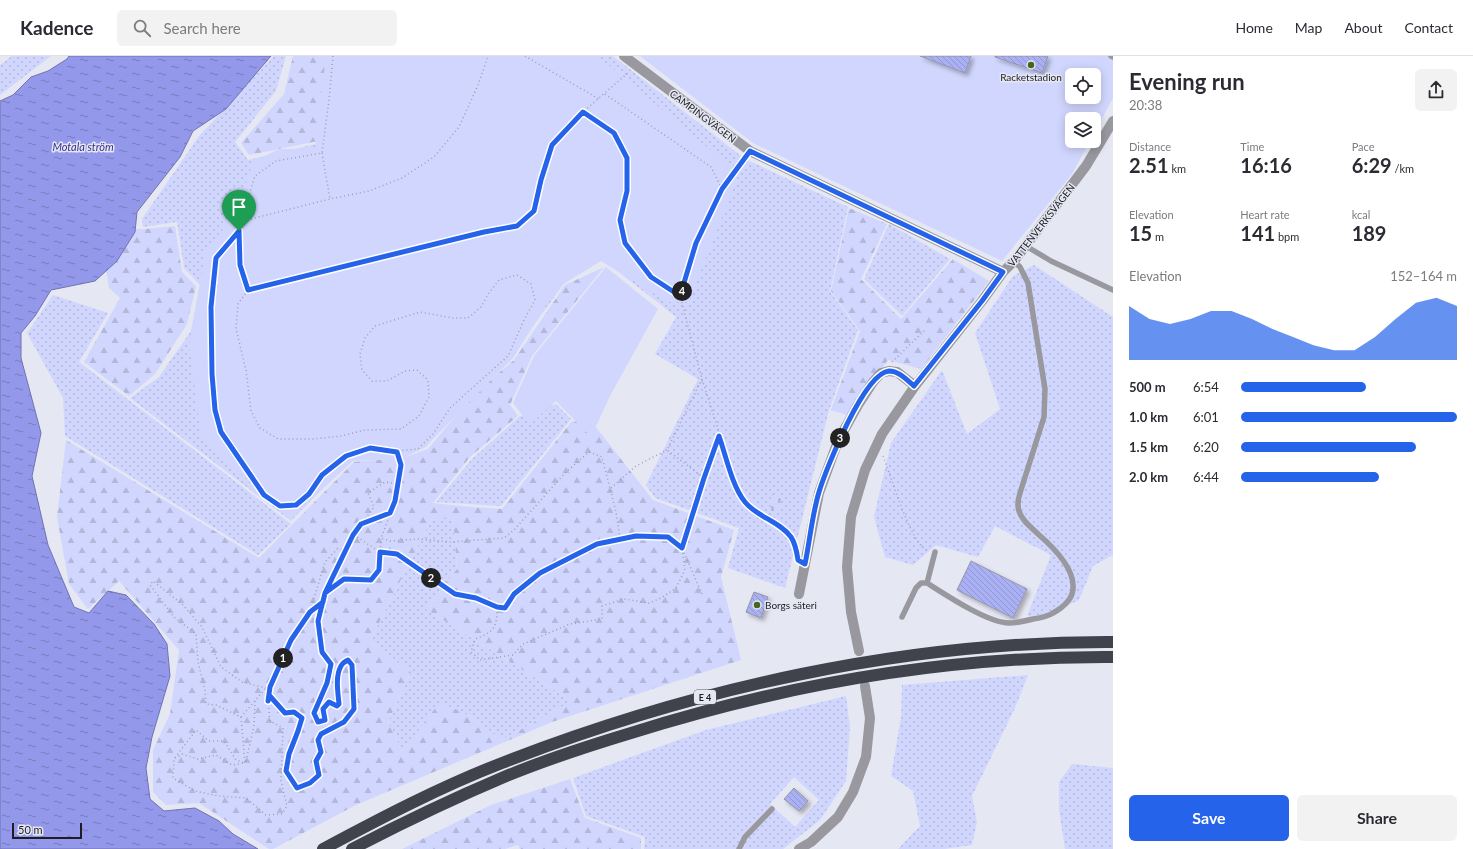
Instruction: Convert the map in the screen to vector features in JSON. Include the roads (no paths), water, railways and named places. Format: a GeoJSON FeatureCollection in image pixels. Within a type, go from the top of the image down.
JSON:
{"type":"FeatureCollection","features":[{"type":"Feature","properties":{"kind":"highway","name":"E 4"},"geometry":{"type":"LineString","coordinates":[[323,849],[415,801],[500,763],[588,731],[665,707],[772,680],[886,659],[975,649],[1084,642],[1113,642]]}},
{"type":"Feature","properties":{"kind":"highway","name":"E 4"},"geometry":{"type":"LineString","coordinates":[[352,849],[422,813],[504,777],[593,744],[724,706],[782,692],[886,674],[974,663],[1071,656],[1113,657]]}},
{"type":"Feature","properties":{"kind":"street","name":"CAMPINGVÄGEN"},"geometry":{"type":"LineString","coordinates":[[624,56],[750,151],[1003,272]]}},
{"type":"Feature","properties":{"kind":"street","name":"VATTENVERKSVÄGEN"},"geometry":{"type":"LineString","coordinates":[[859,651],[851,612],[847,567],[851,517],[865,470],[878,442],[914,386],[982,301],[1003,272],[1026,246],[1086,166],[1110,131],[1113,121]]}},
{"type":"Feature","properties":{"kind":"street"},"geometry":{"type":"LineString","coordinates":[[799,594],[819,493],[838,441],[858,405],[873,382],[881,373],[889,371],[897,372],[914,386]]}},
{"type":"Feature","properties":{"kind":"street"},"geometry":{"type":"LineString","coordinates":[[799,849],[811,842],[838,817],[853,792],[866,757],[870,718],[865,686]]}},
{"type":"Feature","properties":{"kind":"lane"},"geometry":{"type":"LineString","coordinates":[[1026,246],[1047,259],[1113,290]]}},
{"type":"Feature","properties":{"kind":"lane"},"geometry":{"type":"LineString","coordinates":[[902,616],[916,588],[921,583],[927,583],[988,618],[1008,623],[1027,621],[1049,615],[1063,607],[1070,599],[1073,589],[1067,566],[1059,555],[1027,524],[1019,511],[1018,501],[1020,493],[1044,417],[1045,389],[1028,283],[1020,267],[1014,261]]}},
{"type":"Feature","properties":{"kind":"lane"},"geometry":{"type":"LineString","coordinates":[[927,583],[935,552]]}},
{"type":"Feature","properties":{"kind":"lane"},"geometry":{"type":"LineString","coordinates":[[739,849],[745,837],[772,809]]}},
{"type":"Feature","properties":{"kind":"water","name":"Motala ström"},"geometry":{"type":"Polygon","coordinates":[[[69,56],[271,56],[226,109],[193,131],[180,157],[137,212],[135,232],[117,261],[95,281],[51,290],[35,316],[21,333],[21,358],[41,433],[32,476],[48,545],[74,607],[89,613],[108,591],[126,595],[154,624],[167,644],[170,676],[152,737],[146,768],[150,799],[164,811],[195,808],[219,821],[233,834],[258,849],[0,849],[0,101],[13,95],[31,77],[48,71],[67,59],[69,56]]]}},
{"type":"Feature","properties":{"kind":"place","name":"Racketstadion"},"geometry":{"type":"Point","coordinates":[1031,65]}},
{"type":"Feature","properties":{"kind":"place","name":"Borgs säteri"},"geometry":{"type":"Point","coordinates":[757,605]}}]}
